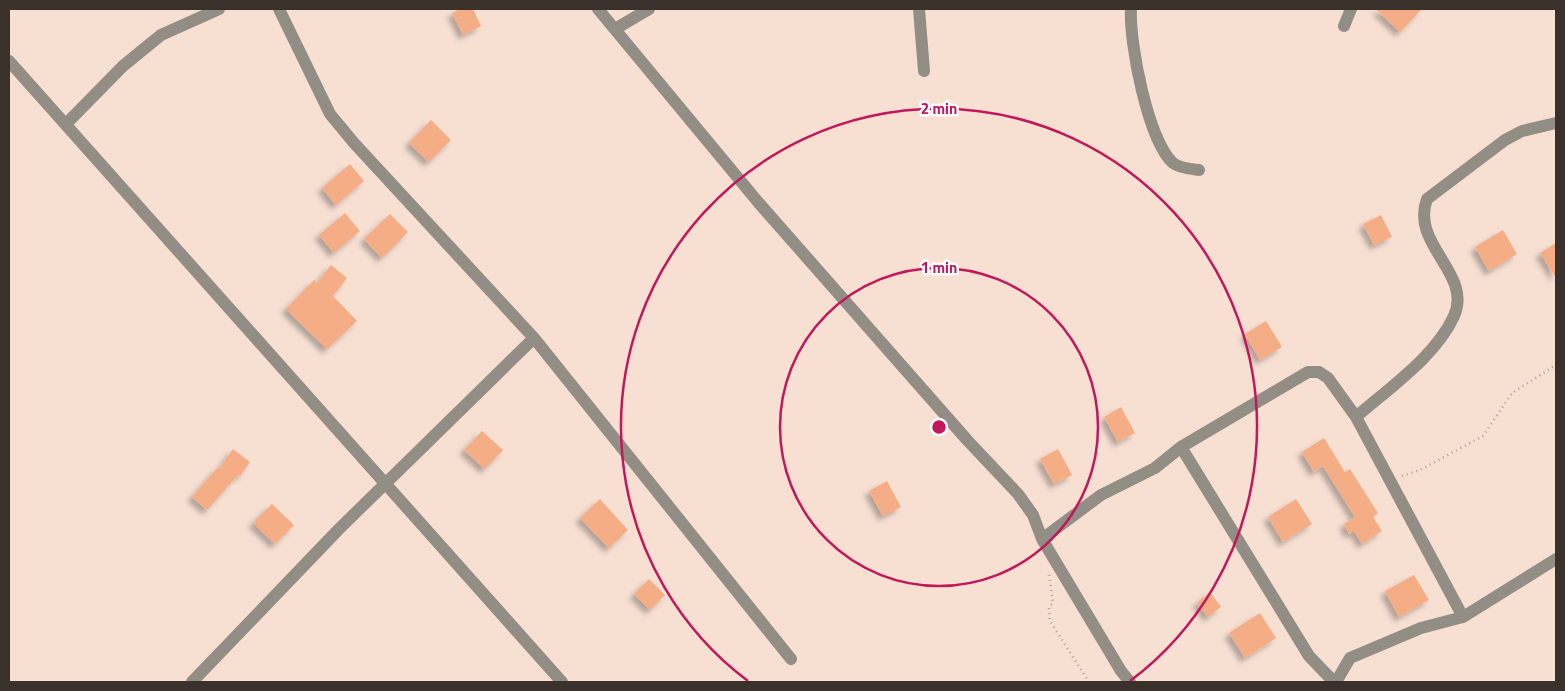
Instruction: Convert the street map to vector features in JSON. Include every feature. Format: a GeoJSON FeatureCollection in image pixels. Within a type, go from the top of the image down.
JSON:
{"type":"FeatureCollection","features":[{"type":"Feature","properties":{"kind":"street"},"geometry":{"type":"LineString","coordinates":[[66,124],[124,66],[161,35],[219,9]]}},
{"type":"Feature","properties":{"kind":"street"},"geometry":{"type":"LineString","coordinates":[[279,9],[330,114],[354,143],[534,338],[791,658]]}},
{"type":"Feature","properties":{"kind":"street"},"geometry":{"type":"LineString","coordinates":[[598,9],[758,202],[968,441],[1018,494],[1033,515],[1042,539],[1121,671],[1130,682]]}},
{"type":"Feature","properties":{"kind":"street"},"geometry":{"type":"LineString","coordinates":[[615,29],[650,9]]}},
{"type":"Feature","properties":{"kind":"street"},"geometry":{"type":"LineString","coordinates":[[919,9],[924,71]]}},
{"type":"Feature","properties":{"kind":"street"},"geometry":{"type":"LineString","coordinates":[[1131,9],[1130,28],[1143,94],[1158,142],[1174,164],[1199,170]]}},
{"type":"Feature","properties":{"kind":"street"},"geometry":{"type":"LineString","coordinates":[[1344,26],[1352,9]]}},
{"type":"Feature","properties":{"kind":"street"},"geometry":{"type":"LineString","coordinates":[[9,61],[562,682]]}},
{"type":"Feature","properties":{"kind":"street"},"geometry":{"type":"LineString","coordinates":[[1356,416],[1433,348],[1454,315],[1459,298],[1454,280],[1427,237],[1422,212],[1427,199],[1505,140],[1522,131],[1556,123]]}},
{"type":"Feature","properties":{"kind":"street"},"geometry":{"type":"LineString","coordinates":[[192,682],[339,530],[387,485],[534,338]]}},
{"type":"Feature","properties":{"kind":"street"},"geometry":{"type":"LineString","coordinates":[[1042,539],[1101,495],[1155,468],[1181,446],[1308,372],[1319,372],[1328,378],[1356,416],[1463,617]]}},
{"type":"Feature","properties":{"kind":"street"},"geometry":{"type":"LineString","coordinates":[[1181,446],[1309,656],[1335,682],[1350,658],[1421,628],[1463,617],[1556,559]]}},
{"type":"Feature","properties":{"kind":"path"},"geometry":{"type":"LineString","coordinates":[[1392,482],[1420,470],[1483,436],[1512,393],[1556,365]]}},
{"type":"Feature","properties":{"kind":"path"},"geometry":{"type":"LineString","coordinates":[[1047,566],[1053,603],[1049,607],[1050,621],[1090,682]]}},
{"type":"Feature","properties":{"kind":"building"},"geometry":{"type":"Polygon","coordinates":[[[460,9],[473,9],[481,26],[463,35],[452,13],[460,9]]]}},
{"type":"Feature","properties":{"kind":"building"},"geometry":{"type":"Polygon","coordinates":[[[1376,9],[1422,9],[1400,32],[1376,9]]]}},
{"type":"Feature","properties":{"kind":"building"},"geometry":{"type":"Polygon","coordinates":[[[431,120],[451,140],[429,162],[409,143],[431,120]]]}},
{"type":"Feature","properties":{"kind":"building"},"geometry":{"type":"Polygon","coordinates":[[[350,164],[364,181],[336,205],[322,188],[350,164]]]}},
{"type":"Feature","properties":{"kind":"building"},"geometry":{"type":"Polygon","coordinates":[[[345,213],[360,231],[334,253],[319,235],[345,213]]]}},
{"type":"Feature","properties":{"kind":"building"},"geometry":{"type":"Polygon","coordinates":[[[390,214],[408,232],[382,258],[364,239],[390,214]]]}},
{"type":"Feature","properties":{"kind":"building"},"geometry":{"type":"Polygon","coordinates":[[[1381,215],[1392,237],[1374,245],[1363,224],[1381,215]]]}},
{"type":"Feature","properties":{"kind":"building"},"geometry":{"type":"Polygon","coordinates":[[[1503,230],[1517,254],[1489,271],[1475,247],[1503,230]]]}},
{"type":"Feature","properties":{"kind":"building"},"geometry":{"type":"Polygon","coordinates":[[[1556,243],[1556,278],[1540,253],[1556,243]]]}},
{"type":"Feature","properties":{"kind":"building"},"geometry":{"type":"Polygon","coordinates":[[[331,265],[347,278],[333,296],[357,321],[327,349],[286,309],[314,280],[317,283],[331,265]]]}},
{"type":"Feature","properties":{"kind":"building"},"geometry":{"type":"Polygon","coordinates":[[[1266,321],[1282,347],[1260,360],[1245,334],[1266,321]]]}},
{"type":"Feature","properties":{"kind":"building"},"geometry":{"type":"Polygon","coordinates":[[[1121,407],[1135,433],[1118,442],[1104,417],[1121,407]]]}},
{"type":"Feature","properties":{"kind":"building"},"geometry":{"type":"Polygon","coordinates":[[[482,431],[503,450],[485,469],[464,450],[482,431]]]}},
{"type":"Feature","properties":{"kind":"building"},"geometry":{"type":"Polygon","coordinates":[[[1324,438],[1345,472],[1350,469],[1378,513],[1373,517],[1382,531],[1362,544],[1354,531],[1349,534],[1344,524],[1355,517],[1323,466],[1314,472],[1302,452],[1324,438]]]}},
{"type":"Feature","properties":{"kind":"building"},"geometry":{"type":"Polygon","coordinates":[[[233,449],[250,462],[240,476],[238,475],[207,510],[192,497],[218,467],[219,469],[233,449]]]}},
{"type":"Feature","properties":{"kind":"building"},"geometry":{"type":"Polygon","coordinates":[[[1058,449],[1072,475],[1054,484],[1040,459],[1058,449]]]}},
{"type":"Feature","properties":{"kind":"building"},"geometry":{"type":"Polygon","coordinates":[[[887,481],[901,507],[883,516],[869,491],[887,481]]]}},
{"type":"Feature","properties":{"kind":"building"},"geometry":{"type":"Polygon","coordinates":[[[600,499],[628,530],[609,548],[580,518],[600,499]]]}},
{"type":"Feature","properties":{"kind":"building"},"geometry":{"type":"Polygon","coordinates":[[[1296,499],[1312,524],[1283,542],[1268,517],[1296,499]]]}},
{"type":"Feature","properties":{"kind":"building"},"geometry":{"type":"Polygon","coordinates":[[[272,504],[294,525],[275,544],[253,523],[272,504]]]}},
{"type":"Feature","properties":{"kind":"building"},"geometry":{"type":"Polygon","coordinates":[[[1414,575],[1429,600],[1399,617],[1385,591],[1414,575]]]}},
{"type":"Feature","properties":{"kind":"building"},"geometry":{"type":"Polygon","coordinates":[[[649,579],[665,595],[650,610],[634,594],[649,579]]]}},
{"type":"Feature","properties":{"kind":"building"},"geometry":{"type":"Polygon","coordinates":[[[1210,592],[1221,607],[1208,617],[1197,603],[1210,592]]]}},
{"type":"Feature","properties":{"kind":"building"},"geometry":{"type":"Polygon","coordinates":[[[1260,613],[1276,638],[1245,658],[1229,633],[1260,613]]]}}]}
